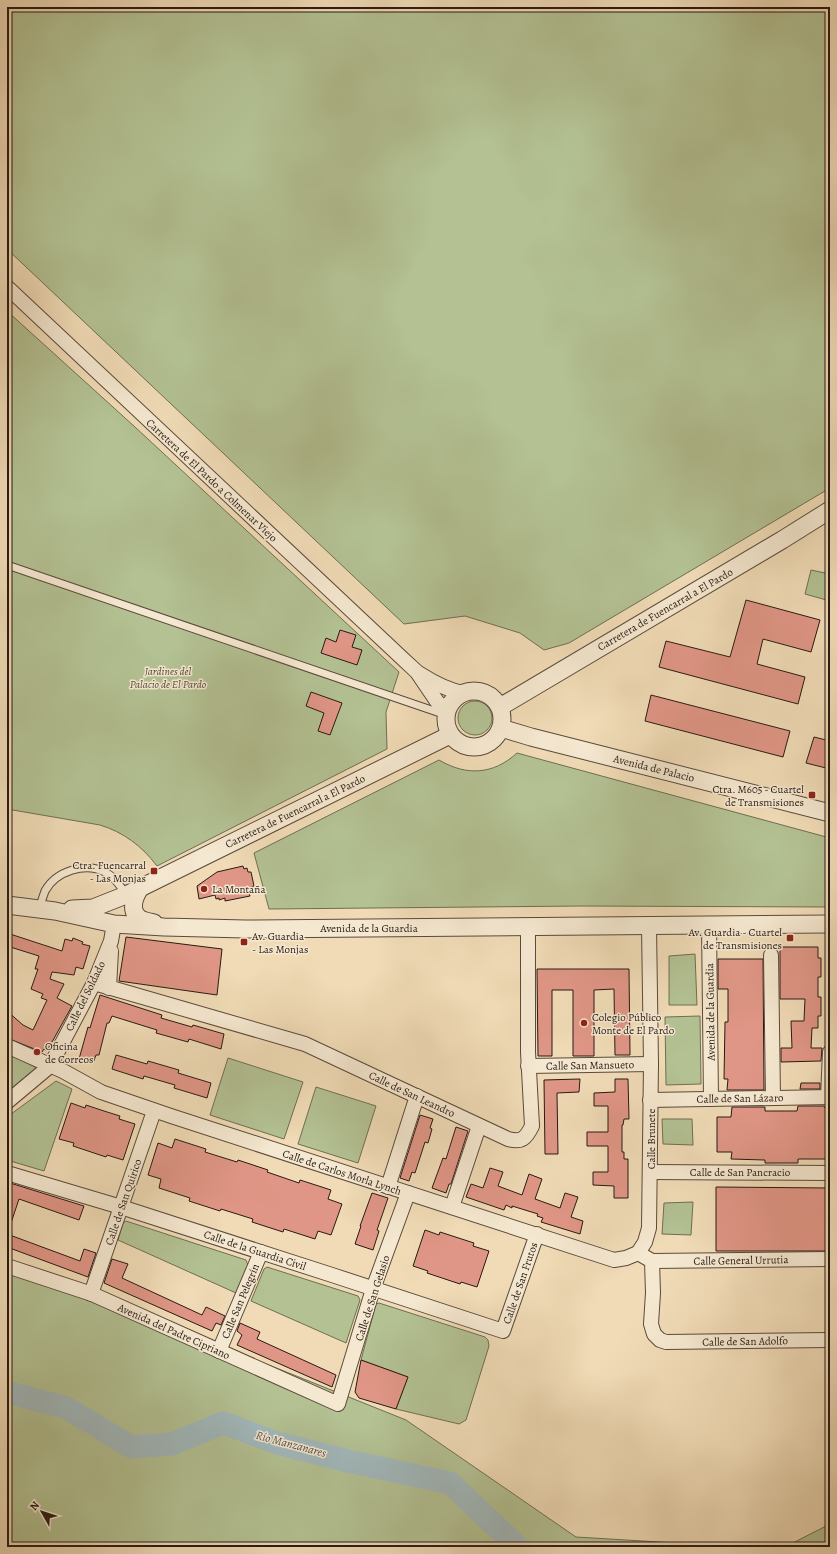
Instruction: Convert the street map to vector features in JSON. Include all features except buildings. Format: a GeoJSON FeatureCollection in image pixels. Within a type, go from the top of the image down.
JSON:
{"type":"FeatureCollection","features":[{"type":"Feature","properties":{"kind":"street","name":"Carretera de El Pardo a Colmenar Viejo"},"geometry":{"type":"LineString","coordinates":[[7,287],[417,672]]}},
{"type":"Feature","properties":{"kind":"street","name":"Carretera de Fuencarral a El Pardo"},"geometry":{"type":"LineString","coordinates":[[500,707],[830,510]]}},
{"type":"Feature","properties":{"kind":"street"},"geometry":{"type":"LineString","coordinates":[[417,672],[435,683],[463,693]]}},
{"type":"Feature","properties":{"kind":"street"},"geometry":{"type":"LineString","coordinates":[[417,672],[438,703],[447,712]]}},
{"type":"Feature","properties":{"kind":"street"},"geometry":{"type":"LineString","coordinates":[[471,690],[485,692],[494,698],[500,707],[502,717],[501,728],[496,737],[490,742],[480,747],[464,746],[458,743],[450,735],[446,722],[447,712],[455,698],[463,693],[471,690]]}},
{"type":"Feature","properties":{"kind":"street","name":"Avenida de Palacio"},"geometry":{"type":"LineString","coordinates":[[501,728],[531,737],[830,813]]}},
{"type":"Feature","properties":{"kind":"street","name":"Carretera de Fuencarral a El Pardo"},"geometry":{"type":"LineString","coordinates":[[47,910],[93,908],[133,891],[450,735]]}},
{"type":"Feature","properties":{"kind":"street"},"geometry":{"type":"LineString","coordinates":[[114,924],[133,891]]}},
{"type":"Feature","properties":{"kind":"street"},"geometry":{"type":"LineString","coordinates":[[133,891],[135,896],[133,905],[139,918],[164,927]]}},
{"type":"Feature","properties":{"kind":"street","name":"Avenida de la Guardia"},"geometry":{"type":"LineString","coordinates":[[7,905],[47,910],[114,924],[245,929],[830,924]]}},
{"type":"Feature","properties":{"kind":"street"},"geometry":{"type":"LineString","coordinates":[[93,908],[110,915],[114,924]]}},
{"type":"Feature","properties":{"kind":"street","name":"Calle del Soldado"},"geometry":{"type":"LineString","coordinates":[[50,1066],[94,983],[111,941],[114,924]]}},
{"type":"Feature","properties":{"kind":"street","name":"Avenida de la Guardia"},"geometry":{"type":"LineString","coordinates":[[709,925],[711,1099]]}},
{"type":"Feature","properties":{"kind":"street","name":"Calle de San Leandro"},"geometry":{"type":"LineString","coordinates":[[94,983],[306,1044],[479,1126],[515,1141],[522,1140],[527,1136],[532,1126],[528,1066],[528,926]]}},
{"type":"Feature","properties":{"kind":"street","name":"Calle Brunete"},"geometry":{"type":"LineString","coordinates":[[638,1253],[645,1242],[649,1228],[651,1172],[649,926]]}},
{"type":"Feature","properties":{"kind":"street"},"geometry":{"type":"LineString","coordinates":[[109,988],[111,941]]}},
{"type":"Feature","properties":{"kind":"street"},"geometry":{"type":"LineString","coordinates":[[770,955],[773,1098]]}},
{"type":"Feature","properties":{"kind":"street","name":"Calle de Carlos Morla Lynch"},"geometry":{"type":"LineString","coordinates":[[7,1046],[101,1092],[154,1111],[614,1260],[626,1258],[638,1253]]}},
{"type":"Feature","properties":{"kind":"street"},"geometry":{"type":"LineString","coordinates":[[829,1097],[830,1052]]}},
{"type":"Feature","properties":{"kind":"street","name":"Calle San Mansueto"},"geometry":{"type":"LineString","coordinates":[[528,1066],[651,1064]]}},
{"type":"Feature","properties":{"kind":"street"},"geometry":{"type":"LineString","coordinates":[[8,1098],[50,1066]]}},
{"type":"Feature","properties":{"kind":"street"},"geometry":{"type":"LineString","coordinates":[[388,1187],[417,1096]]}},
{"type":"Feature","properties":{"kind":"street","name":"Calle de San Lázaro"},"geometry":{"type":"LineString","coordinates":[[650,1100],[829,1097]]}},
{"type":"Feature","properties":{"kind":"street","name":"Calle de San Quirico"},"geometry":{"type":"LineString","coordinates":[[91,1294],[154,1111]]}},
{"type":"Feature","properties":{"kind":"street"},"geometry":{"type":"LineString","coordinates":[[452,1207],[479,1126]]}},
{"type":"Feature","properties":{"kind":"street","name":"Calle de San Pancracio"},"geometry":{"type":"LineString","coordinates":[[651,1172],[830,1173]]}},
{"type":"Feature","properties":{"kind":"street","name":"Calle de la Guardia Civil"},"geometry":{"type":"LineString","coordinates":[[7,1173],[121,1207],[503,1331]]}},
{"type":"Feature","properties":{"kind":"street","name":"Calle de San Gelasio"},"geometry":{"type":"LineString","coordinates":[[338,1404],[373,1289],[408,1193]]}},
{"type":"Feature","properties":{"kind":"street","name":"Calle de San Frutos"},"geometry":{"type":"LineString","coordinates":[[503,1331],[537,1234]]}},
{"type":"Feature","properties":{"kind":"street","name":"Calle San Pelegrín"},"geometry":{"type":"LineString","coordinates":[[219,1351],[261,1252]]}},
{"type":"Feature","properties":{"kind":"street"},"geometry":{"type":"LineString","coordinates":[[638,1253],[652,1261]]}},
{"type":"Feature","properties":{"kind":"street","name":"Calle General Urrutia"},"geometry":{"type":"LineString","coordinates":[[652,1261],[830,1259]]}},
{"type":"Feature","properties":{"kind":"street","name":"Calle de San Adolfo"},"geometry":{"type":"LineString","coordinates":[[652,1261],[653,1293],[651,1324],[654,1334],[660,1340],[666,1342],[830,1340]]}},
{"type":"Feature","properties":{"kind":"street","name":"Avenida del Padre Cipriano"},"geometry":{"type":"LineString","coordinates":[[7,1266],[91,1294],[338,1404]]}},
{"type":"Feature","properties":{"kind":"lane"},"geometry":{"type":"LineString","coordinates":[[7,565],[447,712]]}},
{"type":"Feature","properties":{"kind":"lane"},"geometry":{"type":"LineString","coordinates":[[47,910],[46,890],[62,873],[80,868],[105,872],[118,883],[133,891]]}},
{"type":"Feature","properties":{"kind":"green space"},"geometry":{"type":"Polygon","coordinates":[[[7,7],[830,7],[830,488],[569,643],[544,650],[520,633],[465,616],[404,624],[7,249],[7,7]]]}},
{"type":"Feature","properties":{"kind":"green space","name":"Jardines del Palacio de El Pardo"},"geometry":{"type":"Polygon","coordinates":[[[7,311],[135,427],[399,672],[386,712],[387,749],[157,866],[145,852],[132,841],[108,828],[100,825],[7,809],[7,311]]]}},
{"type":"Feature","properties":{"kind":"green space"},"geometry":{"type":"Polygon","coordinates":[[[811,570],[830,574],[830,601],[805,594],[811,570]]]}},
{"type":"Feature","properties":{"kind":"green space"},"geometry":{"type":"Polygon","coordinates":[[[475,701],[487,706],[492,718],[487,730],[475,735],[463,730],[458,718],[463,706],[475,701]]]}},
{"type":"Feature","properties":{"kind":"green space"},"geometry":{"type":"Polygon","coordinates":[[[517,753],[830,838],[830,907],[581,906],[269,909],[254,853],[439,760],[459,769],[479,771],[498,766],[517,753]]]}},
{"type":"Feature","properties":{"kind":"green space"},"geometry":{"type":"Polygon","coordinates":[[[828,947],[830,947],[830,1028],[828,1028],[828,947]]]}},
{"type":"Feature","properties":{"kind":"green space"},"geometry":{"type":"Polygon","coordinates":[[[695,954],[697,1005],[669,1005],[669,956],[695,954]]]}},
{"type":"Feature","properties":{"kind":"green space"},"geometry":{"type":"Polygon","coordinates":[[[700,1016],[701,1084],[666,1085],[665,1017],[700,1016]]]}},
{"type":"Feature","properties":{"kind":"green space"},"geometry":{"type":"Polygon","coordinates":[[[7,1053],[39,1069],[10,1091],[7,1087],[7,1053]]]}},
{"type":"Feature","properties":{"kind":"green space"},"geometry":{"type":"Polygon","coordinates":[[[228,1058],[303,1082],[284,1139],[210,1115],[228,1058]]]}},
{"type":"Feature","properties":{"kind":"green space"},"geometry":{"type":"Polygon","coordinates":[[[56,1081],[72,1089],[44,1171],[7,1160],[7,1117],[56,1081]]]}},
{"type":"Feature","properties":{"kind":"green space"},"geometry":{"type":"Polygon","coordinates":[[[316,1087],[376,1106],[358,1163],[298,1144],[316,1087]]]}},
{"type":"Feature","properties":{"kind":"green space"},"geometry":{"type":"Polygon","coordinates":[[[662,1119],[692,1119],[693,1145],[663,1144],[662,1119]]]}},
{"type":"Feature","properties":{"kind":"green space"},"geometry":{"type":"Polygon","coordinates":[[[693,1202],[691,1235],[662,1234],[664,1203],[693,1202]]]}},
{"type":"Feature","properties":{"kind":"green space"},"geometry":{"type":"Polygon","coordinates":[[[126,1221],[246,1260],[248,1265],[236,1293],[118,1240],[123,1223],[126,1221]]]}},
{"type":"Feature","properties":{"kind":"green space"},"geometry":{"type":"Polygon","coordinates":[[[7,1260],[406,1420],[576,1537],[743,1547],[7,1547],[7,1260]]]}},
{"type":"Feature","properties":{"kind":"green space"},"geometry":{"type":"Polygon","coordinates":[[[267,1267],[358,1296],[360,1300],[346,1343],[251,1301],[264,1269],[267,1267]]]}},
{"type":"Feature","properties":{"kind":"green space"},"geometry":{"type":"Polygon","coordinates":[[[379,1303],[485,1337],[488,1340],[489,1346],[466,1420],[459,1424],[396,1409],[408,1377],[361,1360],[376,1304],[379,1303]]]}},
{"type":"Feature","properties":{"kind":"green space"},"geometry":{"type":"Polygon","coordinates":[[[830,1524],[830,1547],[785,1547],[830,1524]]]}},
{"type":"Feature","properties":{"kind":"waterway","name":"Río Manzanares"},"geometry":{"type":"LineString","coordinates":[[7,1392],[67,1408],[131,1447],[172,1444],[223,1423],[277,1443],[348,1461],[450,1483],[518,1547]]}},
{"type":"Feature","properties":{"kind":"place","name":"Ctra. M605 - Cuartel de Transmisiones"},"geometry":{"type":"Point","coordinates":[812,795]}},
{"type":"Feature","properties":{"kind":"place","name":"Ctra. Fuencarral - Las Monjas"},"geometry":{"type":"Point","coordinates":[154,871]}},
{"type":"Feature","properties":{"kind":"place","name":"La Montaña"},"geometry":{"type":"Point","coordinates":[204,889]}},
{"type":"Feature","properties":{"kind":"place","name":"Av. Guardia - Cuartel de Transmisiones"},"geometry":{"type":"Point","coordinates":[790,938]}},
{"type":"Feature","properties":{"kind":"place","name":"Av. Guardia - Las Monjas"},"geometry":{"type":"Point","coordinates":[244,942]}},
{"type":"Feature","properties":{"kind":"place","name":"Colegio Público Monte de El Pardo"},"geometry":{"type":"Point","coordinates":[584,1023]}},
{"type":"Feature","properties":{"kind":"place","name":"Oficina de Correos"},"geometry":{"type":"Point","coordinates":[37,1052]}}]}
